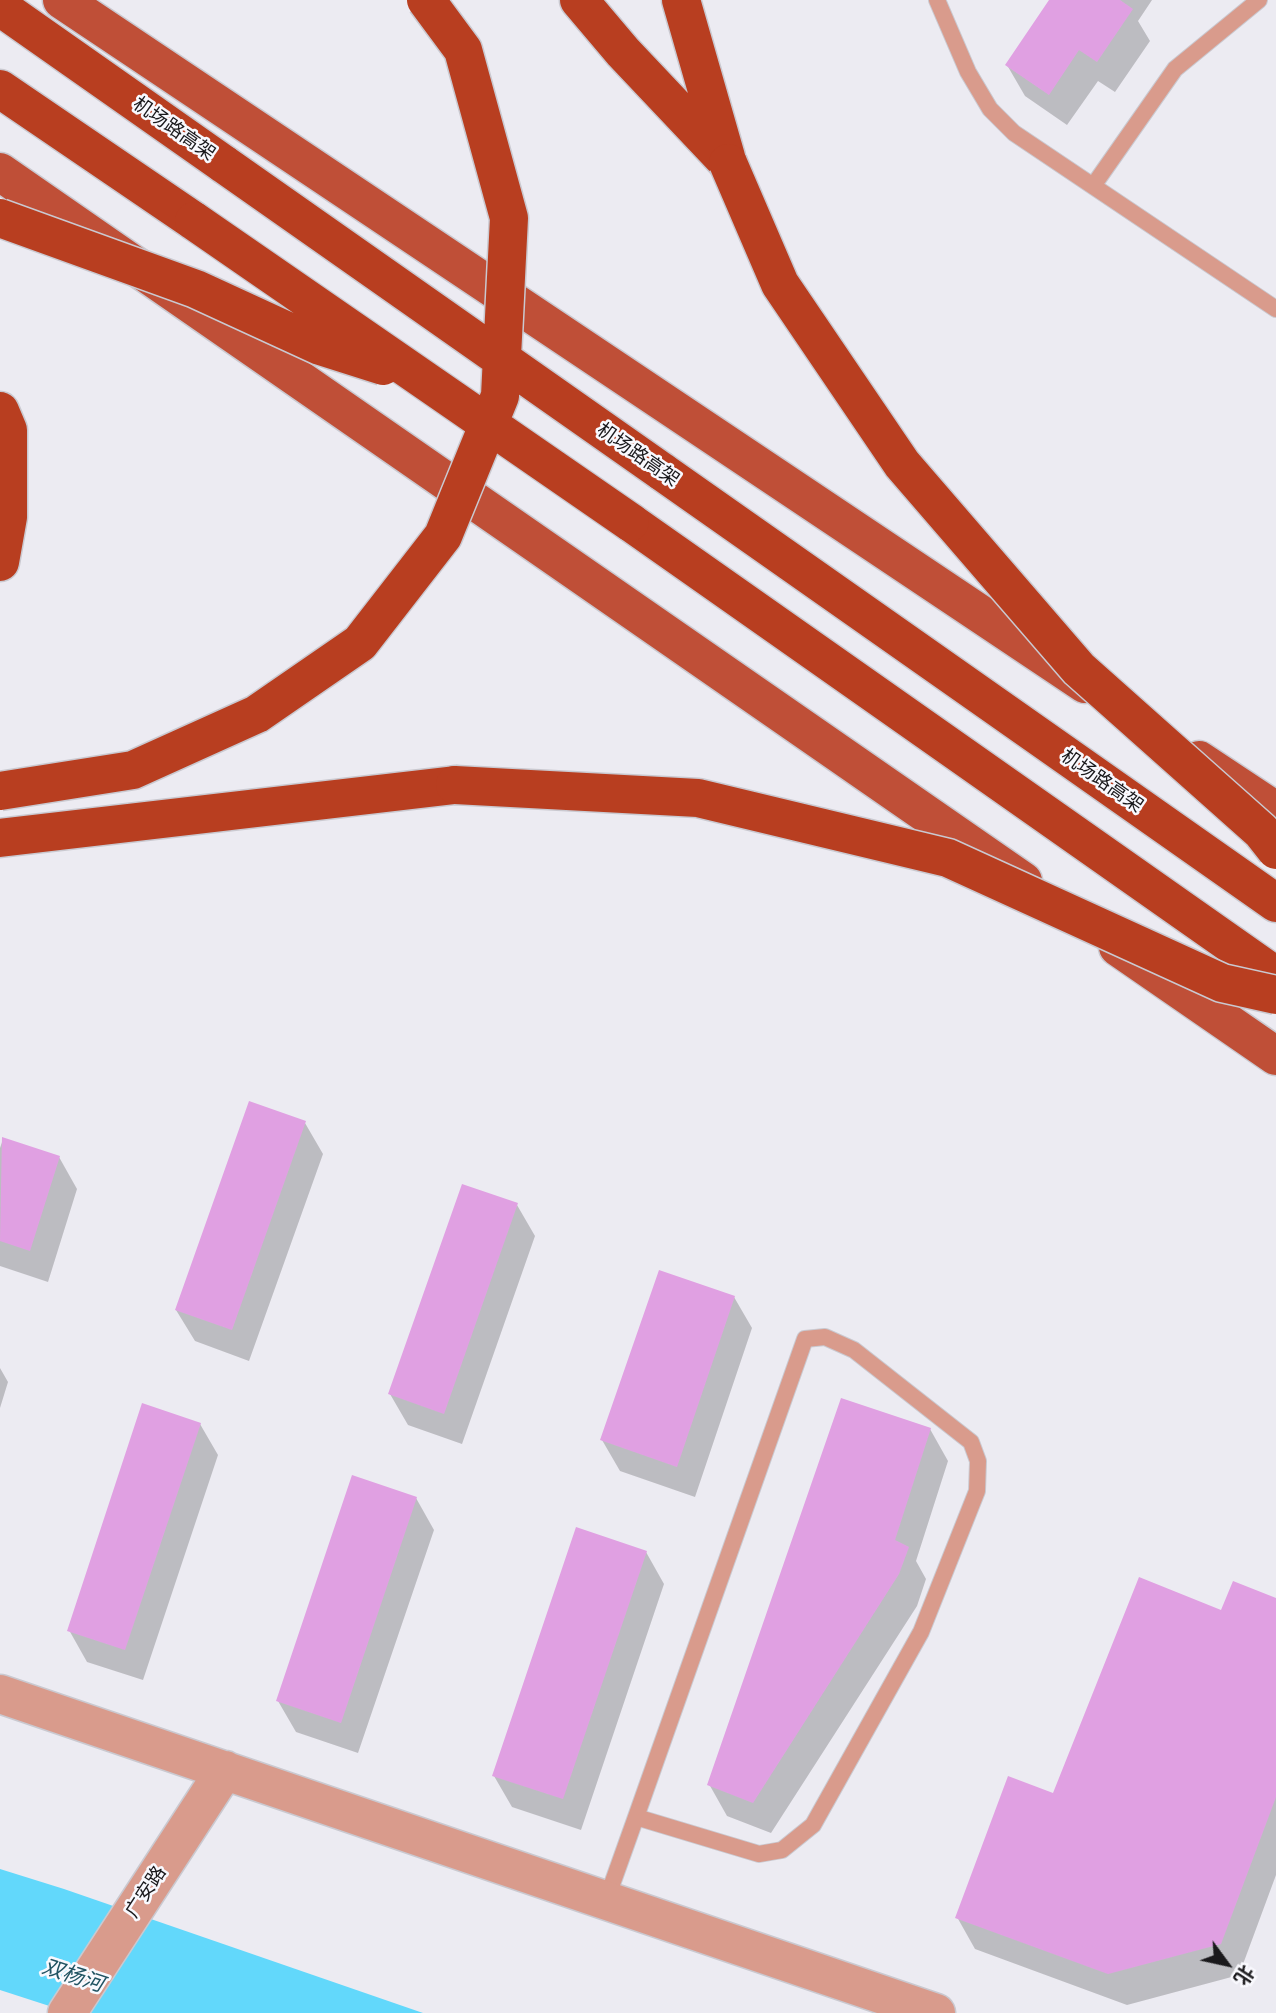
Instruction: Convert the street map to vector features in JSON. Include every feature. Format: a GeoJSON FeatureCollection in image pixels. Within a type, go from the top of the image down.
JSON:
{"type":"FeatureCollection","features":[{"type":"Feature","properties":{"kind":"highway"},"geometry":{"type":"LineString","coordinates":[[0,791],[133,770],[257,714],[360,643],[443,536],[500,396],[509,218],[463,50],[426,0]]}},
{"type":"Feature","properties":{"kind":"highway"},"geometry":{"type":"LineString","coordinates":[[579,0],[623,52],[728,163]]}},
{"type":"Feature","properties":{"kind":"highway"},"geometry":{"type":"LineString","coordinates":[[681,0],[728,163],[780,284],[902,464],[1079,669],[1261,831],[1276,850]]}},
{"type":"Feature","properties":{"kind":"highway","name":"机场路高架"},"geometry":{"type":"LineString","coordinates":[[0,7],[1276,903]]}},
{"type":"Feature","properties":{"kind":"highway"},"geometry":{"type":"LineString","coordinates":[[0,89],[422,378],[1276,976]]}},
{"type":"Feature","properties":{"kind":"highway"},"geometry":{"type":"LineString","coordinates":[[0,218],[196,289],[320,346],[422,378]]}},
{"type":"Feature","properties":{"kind":"highway"},"geometry":{"type":"LineString","coordinates":[[0,411],[8,430],[8,517],[0,562]]}},
{"type":"Feature","properties":{"kind":"highway"},"geometry":{"type":"LineString","coordinates":[[0,838],[454,785],[698,798],[948,858],[1222,983],[1276,995]]}},
{"type":"Feature","properties":{"kind":"main road"},"geometry":{"type":"LineString","coordinates":[[62,0],[1276,811]]}},
{"type":"Feature","properties":{"kind":"main road"},"geometry":{"type":"LineString","coordinates":[[0,172],[1276,1056]]}},
{"type":"Feature","properties":{"kind":"street"},"geometry":{"type":"LineString","coordinates":[[0,1693],[936,2013]]}},
{"type":"Feature","properties":{"kind":"street","name":"广安路"},"geometry":{"type":"LineString","coordinates":[[67,2013],[225,1770]]}},
{"type":"Feature","properties":{"kind":"lane"},"geometry":{"type":"LineString","coordinates":[[937,0],[968,72],[990,109],[1014,133],[1276,309]]}},
{"type":"Feature","properties":{"kind":"lane"},"geometry":{"type":"LineString","coordinates":[[1093,186],[1175,69],[1259,0]]}},
{"type":"Feature","properties":{"kind":"lane"},"geometry":{"type":"LineString","coordinates":[[606,1901],[805,1339],[825,1337],[854,1350],[971,1442],[978,1461],[977,1491],[921,1633],[813,1825],[782,1850],[759,1854],[636,1818]]}},
{"type":"Feature","properties":{"kind":"water","name":"双杨河"},"geometry":{"type":"Polygon","coordinates":[[[0,1869],[423,2013],[71,2013],[0,1990],[0,1869]]]}},
{"type":"Feature","properties":{"kind":"building"},"geometry":{"type":"Polygon","coordinates":[[[1049,0],[1120,0],[1133,9],[1097,62],[1079,50],[1049,95],[1005,65],[1049,0]]]}},
{"type":"Feature","properties":{"kind":"building"},"geometry":{"type":"Polygon","coordinates":[[[249,1101],[306,1121],[232,1330],[175,1310],[249,1101]]]}},
{"type":"Feature","properties":{"kind":"building"},"geometry":{"type":"Polygon","coordinates":[[[2,1137],[60,1156],[30,1251],[0,1241],[2,1137]]]}},
{"type":"Feature","properties":{"kind":"building"},"geometry":{"type":"Polygon","coordinates":[[[462,1184],[518,1203],[444,1414],[388,1394],[462,1184]]]}},
{"type":"Feature","properties":{"kind":"building"},"geometry":{"type":"Polygon","coordinates":[[[659,1270],[735,1296],[677,1467],[600,1440],[659,1270]]]}},
{"type":"Feature","properties":{"kind":"building"},"geometry":{"type":"Polygon","coordinates":[[[841,1398],[931,1428],[895,1540],[909,1547],[899,1574],[753,1803],[707,1785],[841,1398]]]}},
{"type":"Feature","properties":{"kind":"building"},"geometry":{"type":"Polygon","coordinates":[[[142,1403],[201,1423],[125,1650],[67,1631],[142,1403]]]}},
{"type":"Feature","properties":{"kind":"building"},"geometry":{"type":"Polygon","coordinates":[[[352,1475],[417,1497],[341,1723],[276,1701],[352,1475]]]}},
{"type":"Feature","properties":{"kind":"building"},"geometry":{"type":"Polygon","coordinates":[[[576,1527],[647,1551],[563,1799],[492,1776],[576,1527]]]}},
{"type":"Feature","properties":{"kind":"building"},"geometry":{"type":"Polygon","coordinates":[[[1139,1577],[1221,1610],[1233,1581],[1276,1598],[1276,1797],[1221,1944],[1108,1974],[955,1918],[1008,1776],[1053,1793],[1139,1577]]]}}]}
